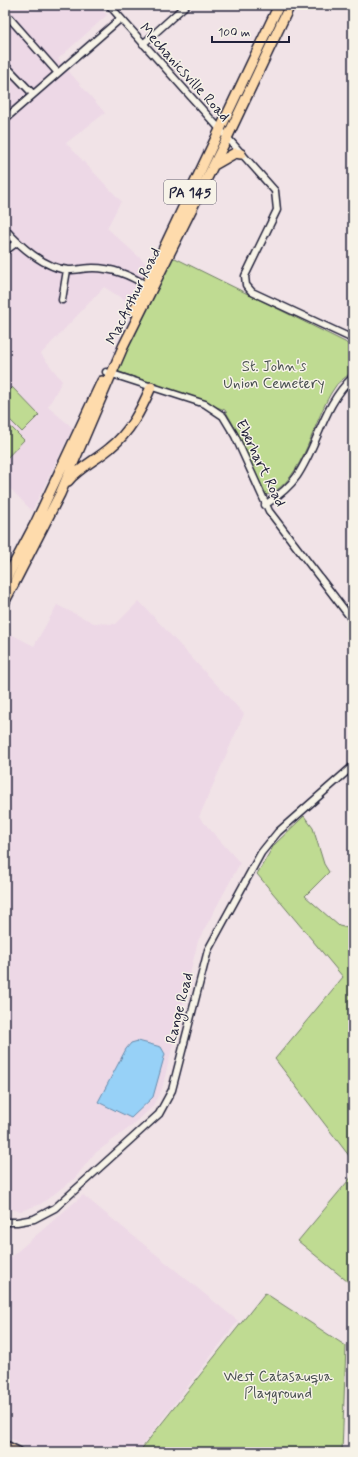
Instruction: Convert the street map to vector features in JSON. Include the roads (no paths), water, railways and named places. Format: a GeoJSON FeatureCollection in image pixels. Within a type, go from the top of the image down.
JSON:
{"type":"FeatureCollection","features":[{"type":"Feature","properties":{"kind":"highway","name":"MacArthur Road"},"geometry":{"type":"LineString","coordinates":[[5,601],[60,494],[146,285],[279,5]]}},
{"type":"Feature","properties":{"kind":"highway","name":"MacArthur Road"},"geometry":{"type":"LineString","coordinates":[[5,581],[36,522],[227,138],[290,5]]}},
{"type":"Feature","properties":{"kind":"highway"},"geometry":{"type":"LineString","coordinates":[[213,166],[235,152],[241,154]]}},
{"type":"Feature","properties":{"kind":"highway"},"geometry":{"type":"LineString","coordinates":[[60,494],[73,475],[111,448],[124,435],[135,420],[151,387]]}},
{"type":"Feature","properties":{"kind":"main road"},"geometry":{"type":"LineString","coordinates":[[5,1445],[19,1452]]}},
{"type":"Feature","properties":{"kind":"street","name":"Mechanicsville Road"},"geometry":{"type":"LineString","coordinates":[[109,5],[275,191],[277,210],[245,276],[246,285],[252,292],[353,339]]}},
{"type":"Feature","properties":{"kind":"street"},"geometry":{"type":"LineString","coordinates":[[143,44],[186,5]]}},
{"type":"Feature","properties":{"kind":"street"},"geometry":{"type":"LineString","coordinates":[[5,13],[58,73]]}},
{"type":"Feature","properties":{"kind":"street"},"geometry":{"type":"LineString","coordinates":[[5,119],[120,19]]}},
{"type":"Feature","properties":{"kind":"street"},"geometry":{"type":"LineString","coordinates":[[5,65],[33,94]]}},
{"type":"Feature","properties":{"kind":"street"},"geometry":{"type":"LineString","coordinates":[[5,229],[16,243],[40,259],[67,270],[94,268],[115,270],[146,285]]}},
{"type":"Feature","properties":{"kind":"street"},"geometry":{"type":"LineString","coordinates":[[5,251],[16,243]]}},
{"type":"Feature","properties":{"kind":"street"},"geometry":{"type":"LineString","coordinates":[[62,300],[67,270]]}},
{"type":"Feature","properties":{"kind":"street"},"geometry":{"type":"LineString","coordinates":[[344,334],[353,344]]}},
{"type":"Feature","properties":{"kind":"street","name":"Eberhart Road"},"geometry":{"type":"LineString","coordinates":[[109,373],[205,404],[223,416],[235,436],[265,504],[275,521],[353,622]]}},
{"type":"Feature","properties":{"kind":"street"},"geometry":{"type":"LineString","coordinates":[[265,504],[284,491],[297,475],[336,394],[353,377]]}},
{"type":"Feature","properties":{"kind":"street","name":"Range Road"},"geometry":{"type":"LineString","coordinates":[[5,1222],[26,1222],[48,1213],[159,1114],[172,1090],[208,950],[261,853],[278,832],[353,766]]}},
{"type":"Feature","properties":{"kind":"water"},"geometry":{"type":"Polygon","coordinates":[[[138,1041],[161,1047],[165,1054],[153,1097],[131,1118],[98,1102],[126,1049],[131,1043],[138,1041]]]}},
{"type":"Feature","properties":{"kind":"park label","name":"St. John's Union Cemetery"},"geometry":{"type":"Point","coordinates":[274,374]}},
{"type":"Feature","properties":{"kind":"park label","name":"West Catasauqua Playground"},"geometry":{"type":"Point","coordinates":[278,1384]}}]}
